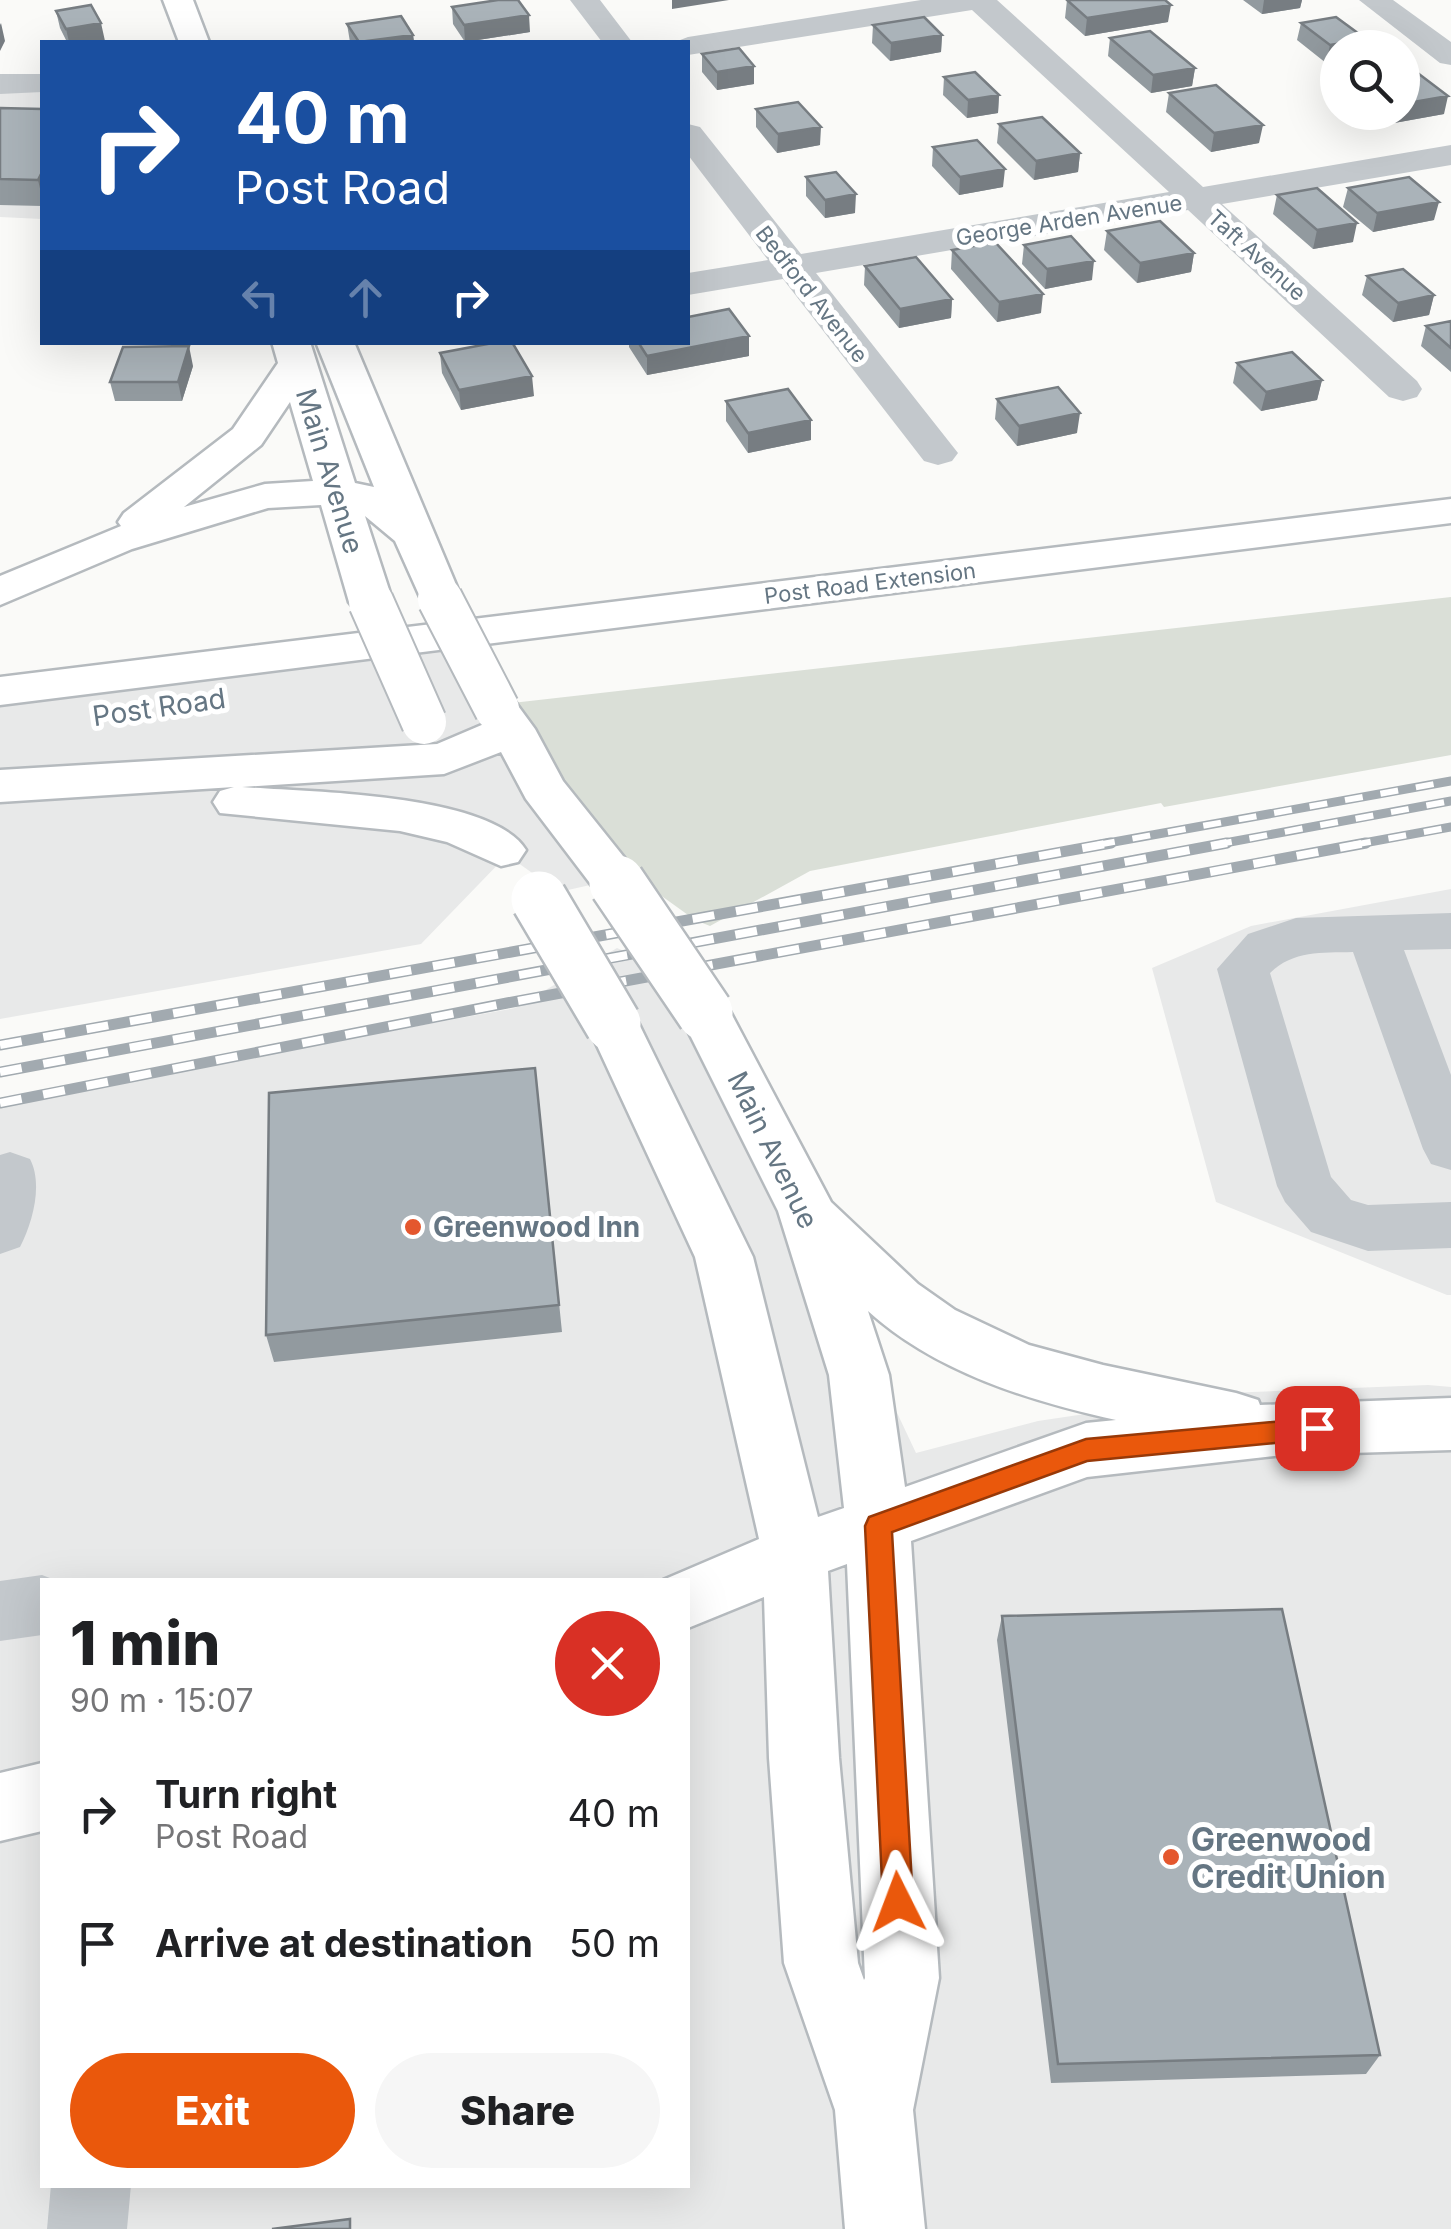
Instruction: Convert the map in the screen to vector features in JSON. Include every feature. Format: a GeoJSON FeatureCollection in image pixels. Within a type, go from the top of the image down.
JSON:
{"type":"FeatureCollection","features":[{"type":"Feature","properties":{"kind":"main road"},"geometry":{"type":"LineString","coordinates":[[178,0],[193,40]]}},
{"type":"Feature","properties":{"kind":"main road","name":"Main Avenue"},"geometry":{"type":"LineString","coordinates":[[339,345],[440,599],[543,788],[617,882],[705,1013],[807,1211],[860,1375],[878,1526],[902,1978],[874,2110]]}},
{"type":"Feature","properties":{"kind":"main road"},"geometry":{"type":"LineString","coordinates":[[118,540],[246,437],[294,353]]}},
{"type":"Feature","properties":{"kind":"main road","name":"Main Avenue"},"geometry":{"type":"LineString","coordinates":[[294,353],[370,602],[434,741],[501,850],[539,899],[613,1024],[724,1257],[795,1554],[804,1758],[821,1963],[874,2110],[885,2229]]}},
{"type":"Feature","properties":{"kind":"main road"},"geometry":{"type":"LineString","coordinates":[[0,592],[118,540],[265,496],[336,492],[369,498],[412,534]]}},
{"type":"Feature","properties":{"kind":"main road","name":"Post Road Extension"},"geometry":{"type":"LineString","coordinates":[[304,670],[1451,511]]}},
{"type":"Feature","properties":{"kind":"main road","name":"Post Road Extension"},"geometry":{"type":"LineString","coordinates":[[304,670],[1451,548]]}},
{"type":"Feature","properties":{"kind":"main road","name":"Post Road"},"geometry":{"type":"LineString","coordinates":[[0,692],[304,670]]}},
{"type":"Feature","properties":{"kind":"main road","name":"Post Road"},"geometry":{"type":"LineString","coordinates":[[0,728],[304,670]]}},
{"type":"Feature","properties":{"kind":"main road"},"geometry":{"type":"LineString","coordinates":[[0,789],[434,741],[505,719]]}},
{"type":"Feature","properties":{"kind":"main road"},"geometry":{"type":"LineString","coordinates":[[0,789],[81,801],[220,801],[400,815],[462,828],[501,850]]}},
{"type":"Feature","properties":{"kind":"main road"},"geometry":{"type":"LineString","coordinates":[[807,1211],[898,1302],[976,1351],[1053,1378],[1283,1430]]}},
{"type":"Feature","properties":{"kind":"main road"},"geometry":{"type":"LineString","coordinates":[[690,1597],[795,1554],[1086,1450],[1283,1430],[1451,1424]]}},
{"type":"Feature","properties":{"kind":"main road"},"geometry":{"type":"LineString","coordinates":[[0,1807],[40,1797]]}},
{"type":"Feature","properties":{"kind":"street"},"geometry":{"type":"LineString","coordinates":[[585,0],[615,40]]}},
{"type":"Feature","properties":{"kind":"street"},"geometry":{"type":"LineString","coordinates":[[690,46],[978,0]]}},
{"type":"Feature","properties":{"kind":"street","name":"Taft Avenue"},"geometry":{"type":"LineString","coordinates":[[978,0],[1403,389]]}},
{"type":"Feature","properties":{"kind":"street"},"geometry":{"type":"LineString","coordinates":[[1374,0],[1451,56]]}},
{"type":"Feature","properties":{"kind":"street"},"geometry":{"type":"LineString","coordinates":[[0,84],[40,83]]}},
{"type":"Feature","properties":{"kind":"street","name":"Bedford Avenue"},"geometry":{"type":"LineString","coordinates":[[690,137],[938,453]]}},
{"type":"Feature","properties":{"kind":"street","name":"George Arden Avenue"},"geometry":{"type":"LineString","coordinates":[[690,284],[1451,156]]}},
{"type":"Feature","properties":{"kind":"street"},"geometry":{"type":"LineString","coordinates":[[1451,931],[1296,936],[1266,947],[1243,969],[1305,1186],[1331,1216],[1368,1228],[1451,1225]]}},
{"type":"Feature","properties":{"kind":"street"},"geometry":{"type":"LineString","coordinates":[[1372,934],[1451,1150]]}},
{"type":"Feature","properties":{"kind":"street"},"geometry":{"type":"LineString","coordinates":[[0,1231],[10,1174]]}},
{"type":"Feature","properties":{"kind":"street"},"geometry":{"type":"LineString","coordinates":[[0,1611],[40,1604]]}},
{"type":"Feature","properties":{"kind":"street"},"geometry":{"type":"LineString","coordinates":[[87,2229],[91,2188]]}},
{"type":"Feature","properties":{"kind":"shaded area"},"geometry":{"type":"Polygon","coordinates":[[[0,85],[40,85],[40,219],[0,217],[0,85]]]}},
{"type":"Feature","properties":{"kind":"shaded area"},"geometry":{"type":"Polygon","coordinates":[[[1451,597],[1451,755],[1164,807],[1161,803],[810,871],[710,926],[695,920],[606,856],[512,703],[1451,597]]]}},
{"type":"Feature","properties":{"kind":"shaded area"},"geometry":{"type":"Polygon","coordinates":[[[379,637],[397,657],[483,646],[512,703],[626,877],[559,892],[507,855],[421,944],[0,1019],[0,690],[379,637]]]}},
{"type":"Feature","properties":{"kind":"shaded area"},"geometry":{"type":"Polygon","coordinates":[[[1451,889],[1451,1295],[1447,1295],[1216,1202],[1152,968],[1251,926],[1451,889]]]}},
{"type":"Feature","properties":{"kind":"shaded area"},"geometry":{"type":"Polygon","coordinates":[[[617,948],[633,955],[767,1137],[916,1453],[1038,1421],[1226,1393],[1451,1387],[1451,2229],[0,2229],[0,1103],[515,1008],[617,948]]]}},
{"type":"Feature","properties":{"kind":"building"},"geometry":{"type":"Polygon","coordinates":[[[518,0],[529,15],[464,25],[452,7],[518,0]]]}},
{"type":"Feature","properties":{"kind":"building"},"geometry":{"type":"Polygon","coordinates":[[[1067,0],[1165,0],[1171,5],[1087,18],[1067,0]]]}},
{"type":"Feature","properties":{"kind":"building"},"geometry":{"type":"Polygon","coordinates":[[[91,5],[101,23],[66,29],[56,11],[91,5]]]}},
{"type":"Feature","properties":{"kind":"building"},"geometry":{"type":"Polygon","coordinates":[[[401,16],[413,35],[358,40],[347,24],[401,16]]]}},
{"type":"Feature","properties":{"kind":"building"},"geometry":{"type":"Polygon","coordinates":[[[924,17],[942,35],[891,43],[873,25],[924,17]]]}},
{"type":"Feature","properties":{"kind":"building"},"geometry":{"type":"Polygon","coordinates":[[[1336,17],[1354,30],[1320,30],[1320,37],[1301,23],[1336,17]]]}},
{"type":"Feature","properties":{"kind":"building"},"geometry":{"type":"Polygon","coordinates":[[[1150,31],[1195,68],[1153,75],[1110,38],[1150,31]]]}},
{"type":"Feature","properties":{"kind":"building"},"geometry":{"type":"Polygon","coordinates":[[[739,48],[754,66],[717,72],[702,54],[739,48]]]}},
{"type":"Feature","properties":{"kind":"building"},"geometry":{"type":"Polygon","coordinates":[[[975,72],[999,95],[968,100],[944,77],[975,72]]]}},
{"type":"Feature","properties":{"kind":"building"},"geometry":{"type":"Polygon","coordinates":[[[1420,75],[1448,96],[1420,101],[1420,75]]]}},
{"type":"Feature","properties":{"kind":"building"},"geometry":{"type":"Polygon","coordinates":[[[1216,85],[1263,125],[1214,133],[1169,93],[1216,85]]]}},
{"type":"Feature","properties":{"kind":"building"},"geometry":{"type":"Polygon","coordinates":[[[798,102],[821,127],[778,134],[756,109],[798,102]]]}},
{"type":"Feature","properties":{"kind":"building"},"geometry":{"type":"Polygon","coordinates":[[[0,108],[40,109],[38,180],[0,179],[0,108]]]}},
{"type":"Feature","properties":{"kind":"building"},"geometry":{"type":"Polygon","coordinates":[[[1042,117],[1080,153],[1036,161],[999,124],[1042,117]]]}},
{"type":"Feature","properties":{"kind":"building"},"geometry":{"type":"Polygon","coordinates":[[[977,140],[1005,169],[960,177],[933,147],[977,140]]]}},
{"type":"Feature","properties":{"kind":"building"},"geometry":{"type":"Polygon","coordinates":[[[836,172],[856,194],[825,200],[806,177],[836,172]]]}},
{"type":"Feature","properties":{"kind":"building"},"geometry":{"type":"Polygon","coordinates":[[[1409,177],[1439,202],[1377,213],[1348,188],[1409,177]]]}},
{"type":"Feature","properties":{"kind":"building"},"geometry":{"type":"Polygon","coordinates":[[[1317,188],[1357,223],[1317,230],[1277,195],[1317,188]]]}},
{"type":"Feature","properties":{"kind":"building"},"geometry":{"type":"Polygon","coordinates":[[[1160,221],[1194,253],[1140,263],[1107,231],[1160,221]]]}},
{"type":"Feature","properties":{"kind":"building"},"geometry":{"type":"Polygon","coordinates":[[[1071,236],[1094,261],[1047,269],[1024,245],[1071,236]]]}},
{"type":"Feature","properties":{"kind":"building"},"geometry":{"type":"Polygon","coordinates":[[[995,242],[1043,294],[999,302],[952,250],[995,242]]]}},
{"type":"Feature","properties":{"kind":"building"},"geometry":{"type":"Polygon","coordinates":[[[916,257],[952,299],[900,309],[865,266],[916,257]]]}},
{"type":"Feature","properties":{"kind":"building"},"geometry":{"type":"Polygon","coordinates":[[[1403,269],[1434,295],[1398,303],[1367,276],[1403,269]]]}},
{"type":"Feature","properties":{"kind":"building"},"geometry":{"type":"Polygon","coordinates":[[[729,309],[749,336],[647,356],[640,345],[690,345],[690,317],[729,309]]]}},
{"type":"Feature","properties":{"kind":"building"},"geometry":{"type":"Polygon","coordinates":[[[1451,321],[1451,348],[1426,326],[1451,321]]]}},
{"type":"Feature","properties":{"kind":"building"},"geometry":{"type":"Polygon","coordinates":[[[482,345],[514,345],[532,376],[459,390],[440,353],[482,345]]]}},
{"type":"Feature","properties":{"kind":"building"},"geometry":{"type":"Polygon","coordinates":[[[189,346],[178,382],[110,382],[123,347],[189,346]]]}},
{"type":"Feature","properties":{"kind":"building"},"geometry":{"type":"Polygon","coordinates":[[[1292,352],[1322,380],[1266,392],[1237,363],[1292,352]]]}},
{"type":"Feature","properties":{"kind":"building"},"geometry":{"type":"Polygon","coordinates":[[[1058,387],[1080,413],[1019,426],[997,399],[1058,387]]]}},
{"type":"Feature","properties":{"kind":"building"},"geometry":{"type":"Polygon","coordinates":[[[788,389],[811,420],[748,433],[726,401],[788,389]]]}},
{"type":"Feature","properties":{"kind":"building","name":"Greenwood Inn"},"geometry":{"type":"Polygon","coordinates":[[[535,1068],[559,1305],[266,1335],[269,1093],[535,1068]]]}},
{"type":"Feature","properties":{"kind":"building","name":"Greenwood Credit Union"},"geometry":{"type":"Polygon","coordinates":[[[1282,1609],[1380,2055],[1058,2064],[1002,1616],[1282,1609]]]}},
{"type":"Feature","properties":{"kind":"building"},"geometry":{"type":"Polygon","coordinates":[[[350,2219],[350,2229],[272,2229],[350,2219]]]}},
{"type":"Feature","properties":{"kind":"railway"},"geometry":{"type":"LineString","coordinates":[[1097,845],[1451,781]]}},
{"type":"Feature","properties":{"kind":"railway"},"geometry":{"type":"LineString","coordinates":[[1214,845],[1451,801]]}},
{"type":"Feature","properties":{"kind":"railway"},"geometry":{"type":"LineString","coordinates":[[1353,845],[1451,827]]}},
{"type":"Feature","properties":{"kind":"railway"},"geometry":{"type":"LineString","coordinates":[[0,1045],[1111,843]]}},
{"type":"Feature","properties":{"kind":"railway"},"geometry":{"type":"LineString","coordinates":[[0,1072],[1227,843]]}},
{"type":"Feature","properties":{"kind":"railway"},"geometry":{"type":"LineString","coordinates":[[0,1103],[507,1003],[1366,843]]}},
{"type":"Feature","properties":{"kind":"place","name":"Greenwood Inn"},"geometry":{"type":"Point","coordinates":[413,1227]}},
{"type":"Feature","properties":{"kind":"place","name":"Greenwood Credit Union"},"geometry":{"type":"Point","coordinates":[1171,1857]}},
{"type":"Feature","properties":{"kind":"route"},"geometry":{"type":"LineString","coordinates":[[898,1902],[878,1526],[1086,1450],[1317,1428]]}}]}
